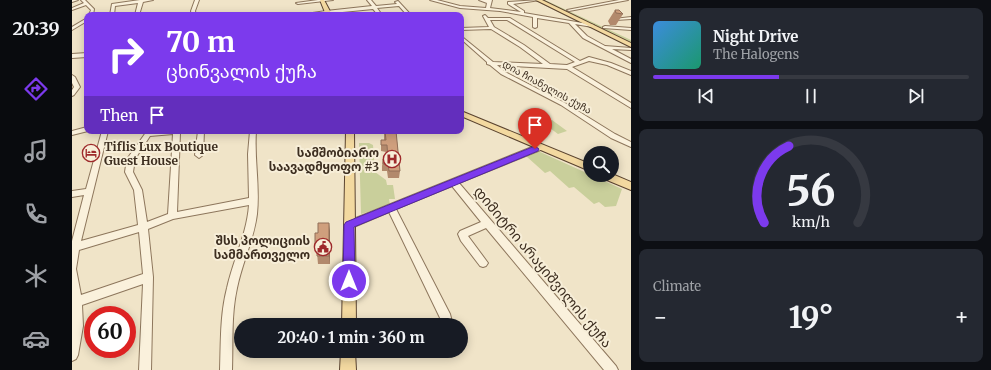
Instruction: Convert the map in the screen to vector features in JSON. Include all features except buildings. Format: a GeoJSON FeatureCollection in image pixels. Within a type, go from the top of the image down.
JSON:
{"type":"FeatureCollection","features":[{"type":"Feature","properties":{"kind":"main road"},"geometry":{"type":"LineString","coordinates":[[321,0],[326,12]]}},
{"type":"Feature","properties":{"kind":"main road"},"geometry":{"type":"LineString","coordinates":[[538,0],[631,44]]}},
{"type":"Feature","properties":{"kind":"main road"},"geometry":{"type":"LineString","coordinates":[[547,0],[631,39]]}},
{"type":"Feature","properties":{"kind":"main road"},"geometry":{"type":"LineString","coordinates":[[464,110],[583,161]]}},
{"type":"Feature","properties":{"kind":"main road"},"geometry":{"type":"LineString","coordinates":[[464,114],[583,165]]}},
{"type":"Feature","properties":{"kind":"main road"},"geometry":{"type":"LineString","coordinates":[[349,318],[350,134]]}},
{"type":"Feature","properties":{"kind":"main road"},"geometry":{"type":"LineString","coordinates":[[619,176],[631,180]]}},
{"type":"Feature","properties":{"kind":"main road"},"geometry":{"type":"LineString","coordinates":[[619,181],[631,186]]}},
{"type":"Feature","properties":{"kind":"main road"},"geometry":{"type":"LineString","coordinates":[[348,358],[348,370]]}},
{"type":"Feature","properties":{"kind":"street"},"geometry":{"type":"LineString","coordinates":[[72,1],[76,0]]}},
{"type":"Feature","properties":{"kind":"street"},"geometry":{"type":"LineString","coordinates":[[83,0],[93,10],[92,12]]}},
{"type":"Feature","properties":{"kind":"street"},"geometry":{"type":"LineString","coordinates":[[112,12],[112,5],[151,0]]}},
{"type":"Feature","properties":{"kind":"street"},"geometry":{"type":"LineString","coordinates":[[193,12],[197,0]]}},
{"type":"Feature","properties":{"kind":"street"},"geometry":{"type":"LineString","coordinates":[[298,3],[331,0]]}},
{"type":"Feature","properties":{"kind":"street"},"geometry":{"type":"LineString","coordinates":[[369,0],[377,12]]}},
{"type":"Feature","properties":{"kind":"street"},"geometry":{"type":"LineString","coordinates":[[395,0],[406,12]]}},
{"type":"Feature","properties":{"kind":"street"},"geometry":{"type":"LineString","coordinates":[[432,0],[460,7],[500,10],[592,26]]}},
{"type":"Feature","properties":{"kind":"street"},"geometry":{"type":"LineString","coordinates":[[480,0],[490,1],[488,8],[489,10]]}},
{"type":"Feature","properties":{"kind":"street"},"geometry":{"type":"LineString","coordinates":[[526,14],[509,3],[538,0]]}},
{"type":"Feature","properties":{"kind":"street"},"geometry":{"type":"LineString","coordinates":[[569,10],[626,0]]}},
{"type":"Feature","properties":{"kind":"street"},"geometry":{"type":"LineString","coordinates":[[138,12],[139,1]]}},
{"type":"Feature","properties":{"kind":"street"},"geometry":{"type":"LineString","coordinates":[[72,9],[86,4]]}},
{"type":"Feature","properties":{"kind":"street"},"geometry":{"type":"LineString","coordinates":[[343,12],[400,5]]}},
{"type":"Feature","properties":{"kind":"street"},"geometry":{"type":"LineString","coordinates":[[479,9],[492,28],[549,66]]}},
{"type":"Feature","properties":{"kind":"street"},"geometry":{"type":"LineString","coordinates":[[535,16],[535,27]]}},
{"type":"Feature","properties":{"kind":"street"},"geometry":{"type":"LineString","coordinates":[[616,19],[631,18]]}},
{"type":"Feature","properties":{"kind":"street"},"geometry":{"type":"LineString","coordinates":[[487,19],[508,19],[580,63]]}},
{"type":"Feature","properties":{"kind":"street"},"geometry":{"type":"LineString","coordinates":[[72,29],[84,21]]}},
{"type":"Feature","properties":{"kind":"street"},"geometry":{"type":"LineString","coordinates":[[571,23],[585,37],[631,62]]}},
{"type":"Feature","properties":{"kind":"street"},"geometry":{"type":"LineString","coordinates":[[605,27],[631,29]]}},
{"type":"Feature","properties":{"kind":"street"},"geometry":{"type":"LineString","coordinates":[[464,29],[492,28]]}},
{"type":"Feature","properties":{"kind":"street","name":"დია ჩიანელის ქუჩა"},"geometry":{"type":"LineString","coordinates":[[464,38],[502,73],[564,104],[613,136],[631,145]]}},
{"type":"Feature","properties":{"kind":"street"},"geometry":{"type":"LineString","coordinates":[[604,47],[631,49]]}},
{"type":"Feature","properties":{"kind":"street"},"geometry":{"type":"LineString","coordinates":[[72,56],[84,55]]}},
{"type":"Feature","properties":{"kind":"street"},"geometry":{"type":"LineString","coordinates":[[489,62],[568,67],[589,59],[609,64],[631,73]]}},
{"type":"Feature","properties":{"kind":"street"},"geometry":{"type":"LineString","coordinates":[[609,64],[624,59]]}},
{"type":"Feature","properties":{"kind":"street"},"geometry":{"type":"LineString","coordinates":[[568,67],[631,106]]}},
{"type":"Feature","properties":{"kind":"street"},"geometry":{"type":"LineString","coordinates":[[72,77],[77,87],[72,94]]}},
{"type":"Feature","properties":{"kind":"street"},"geometry":{"type":"LineString","coordinates":[[72,133],[84,129]]}},
{"type":"Feature","properties":{"kind":"street"},"geometry":{"type":"LineString","coordinates":[[72,266],[75,247],[104,134]]}},
{"type":"Feature","properties":{"kind":"street"},"geometry":{"type":"LineString","coordinates":[[144,370],[148,277],[144,227],[138,190],[129,172],[129,165],[131,159],[148,134]]}},
{"type":"Feature","properties":{"kind":"street"},"geometry":{"type":"LineString","coordinates":[[172,216],[177,134]]}},
{"type":"Feature","properties":{"kind":"street"},"geometry":{"type":"LineString","coordinates":[[200,155],[201,134]]}},
{"type":"Feature","properties":{"kind":"street"},"geometry":{"type":"LineString","coordinates":[[226,370],[228,308],[235,274],[251,222],[251,148],[253,134]]}},
{"type":"Feature","properties":{"kind":"street"},"geometry":{"type":"LineString","coordinates":[[349,225],[540,147]]}},
{"type":"Feature","properties":{"kind":"street","name":"დიმიტრი არაყიშვილის ქუჩა"},"geometry":{"type":"LineString","coordinates":[[453,182],[612,370]]}},
{"type":"Feature","properties":{"kind":"street"},"geometry":{"type":"LineString","coordinates":[[72,194],[90,191]]}},
{"type":"Feature","properties":{"kind":"street"},"geometry":{"type":"LineString","coordinates":[[75,247],[144,227],[172,216],[252,201]]}},
{"type":"Feature","properties":{"kind":"street"},"geometry":{"type":"LineString","coordinates":[[391,208],[446,318]]}},
{"type":"Feature","properties":{"kind":"street"},"geometry":{"type":"LineString","coordinates":[[483,263],[464,238],[463,234],[488,223]]}},
{"type":"Feature","properties":{"kind":"street"},"geometry":{"type":"LineString","coordinates":[[72,272],[77,326],[72,355]]}},
{"type":"Feature","properties":{"kind":"street"},"geometry":{"type":"LineString","coordinates":[[74,303],[148,277]]}},
{"type":"Feature","properties":{"kind":"green space"},"geometry":{"type":"Polygon","coordinates":[[[540,0],[545,0],[631,40],[631,43],[540,0]]]}},
{"type":"Feature","properties":{"kind":"green space"},"geometry":{"type":"Polygon","coordinates":[[[552,120],[567,131],[558,134],[543,123],[552,120]]]}},
{"type":"Feature","properties":{"kind":"green space"},"geometry":{"type":"Polygon","coordinates":[[[359,143],[369,143],[373,145],[375,172],[386,180],[387,185],[393,185],[395,199],[389,199],[390,205],[361,214],[359,143]]]}},
{"type":"Feature","properties":{"kind":"green space"},"geometry":{"type":"Polygon","coordinates":[[[538,151],[583,171],[583,182],[607,182],[622,189],[616,206],[605,207],[599,202],[594,204],[574,187],[569,188],[550,171],[545,173],[526,156],[538,151]]]}},
{"type":"Feature","properties":{"kind":"place","name":"Tiflis Lux Boutique Guest House"},"geometry":{"type":"Point","coordinates":[91,153]}},
{"type":"Feature","properties":{"kind":"place","name":"სამშობიარო საავადმყოფო #3"},"geometry":{"type":"Point","coordinates":[392,159]}},
{"type":"Feature","properties":{"kind":"place","name":"შსს პოლიციის სამმართველო"},"geometry":{"type":"Point","coordinates":[323,247]}},
{"type":"Feature","properties":{"kind":"route"},"geometry":{"type":"LineString","coordinates":[[349,281],[349,225],[535,149]]}}]}
